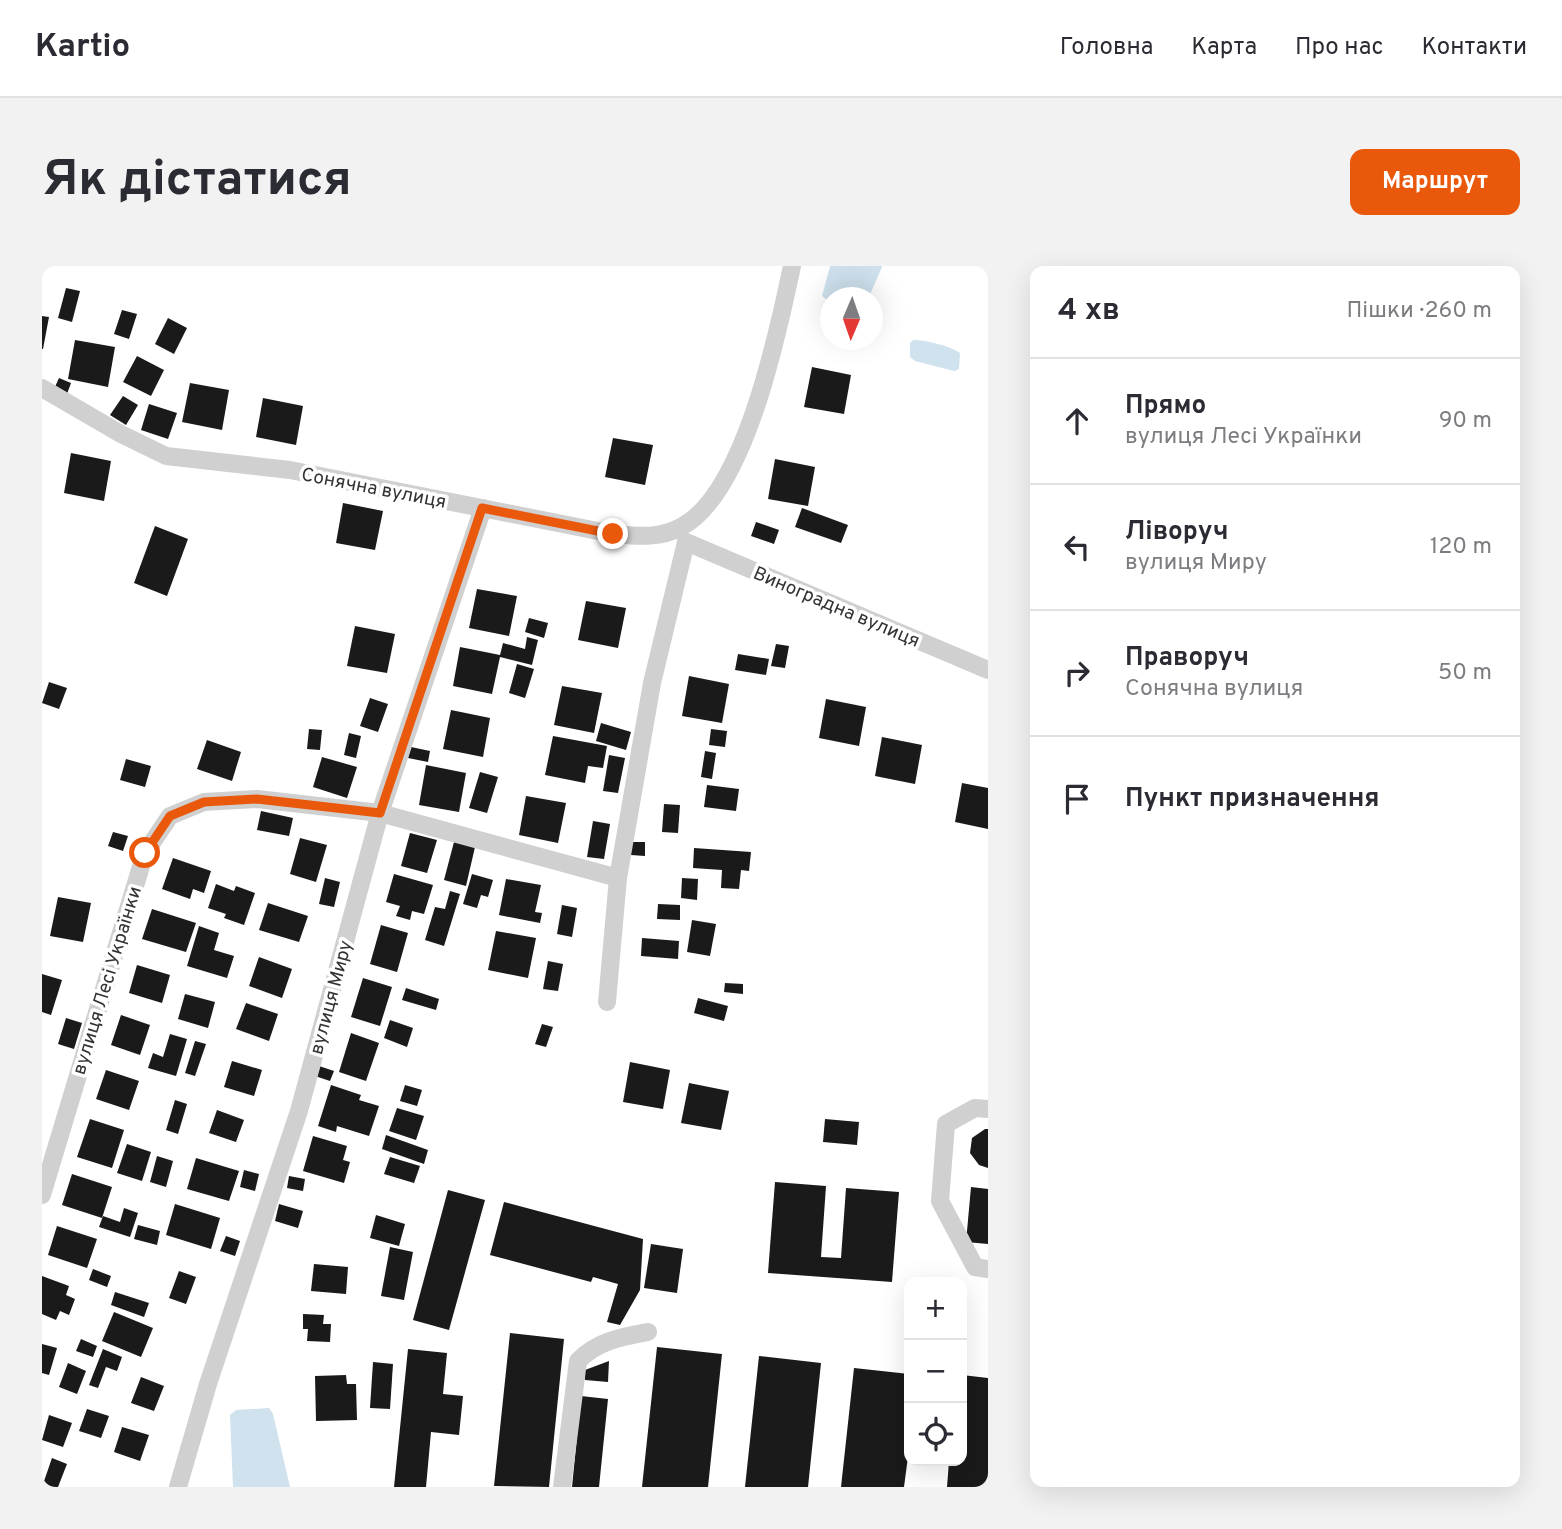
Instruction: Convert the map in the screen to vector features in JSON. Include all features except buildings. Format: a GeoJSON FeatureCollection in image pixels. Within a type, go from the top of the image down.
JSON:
{"type":"FeatureCollection","features":[{"type":"Feature","properties":{"kind":"street","name":"Сонячна вулиця"},"geometry":{"type":"LineString","coordinates":[[42,388],[130,439],[166,456],[290,470],[613,534],[643,537],[684,535],[721,486],[743,441],[769,369],[792,266]]}},
{"type":"Feature","properties":{"kind":"street","name":"вулиця Миру"},"geometry":{"type":"LineString","coordinates":[[178,1487],[208,1384],[299,1111],[380,813],[482,508]]}},
{"type":"Feature","properties":{"kind":"street","name":"Виноградна вулиця"},"geometry":{"type":"LineString","coordinates":[[684,535],[988,670]]}},
{"type":"Feature","properties":{"kind":"street"},"geometry":{"type":"LineString","coordinates":[[607,1002],[618,878],[652,683],[684,535]]}},
{"type":"Feature","properties":{"kind":"street","name":"вулиця Лесі Українки"},"geometry":{"type":"LineString","coordinates":[[42,1195],[145,853],[170,816],[204,802],[257,799],[380,813]]}},
{"type":"Feature","properties":{"kind":"street"},"geometry":{"type":"LineString","coordinates":[[380,813],[618,878]]}},
{"type":"Feature","properties":{"kind":"street"},"geometry":{"type":"LineString","coordinates":[[988,1109],[975,1108],[946,1124],[940,1202],[975,1267],[988,1269]]}},
{"type":"Feature","properties":{"kind":"street"},"geometry":{"type":"LineString","coordinates":[[562,1487],[578,1361],[589,1349],[648,1332]]}},
{"type":"Feature","properties":{"kind":"water"},"geometry":{"type":"Polygon","coordinates":[[[830,266],[882,266],[873,287],[824,287],[830,266]]]}},
{"type":"Feature","properties":{"kind":"water"},"geometry":{"type":"Polygon","coordinates":[[[913,340],[938,344],[960,353],[959,369],[954,371],[915,361],[910,357],[910,343],[913,340]]]}},
{"type":"Feature","properties":{"kind":"water"},"geometry":{"type":"Polygon","coordinates":[[[269,1408],[273,1414],[290,1487],[233,1487],[230,1415],[236,1410],[269,1408]]]}},
{"type":"Feature","properties":{"kind":"route"},"geometry":{"type":"LineString","coordinates":[[145,853],[170,816],[204,802],[257,799],[380,813],[482,508],[613,534]]}}]}
